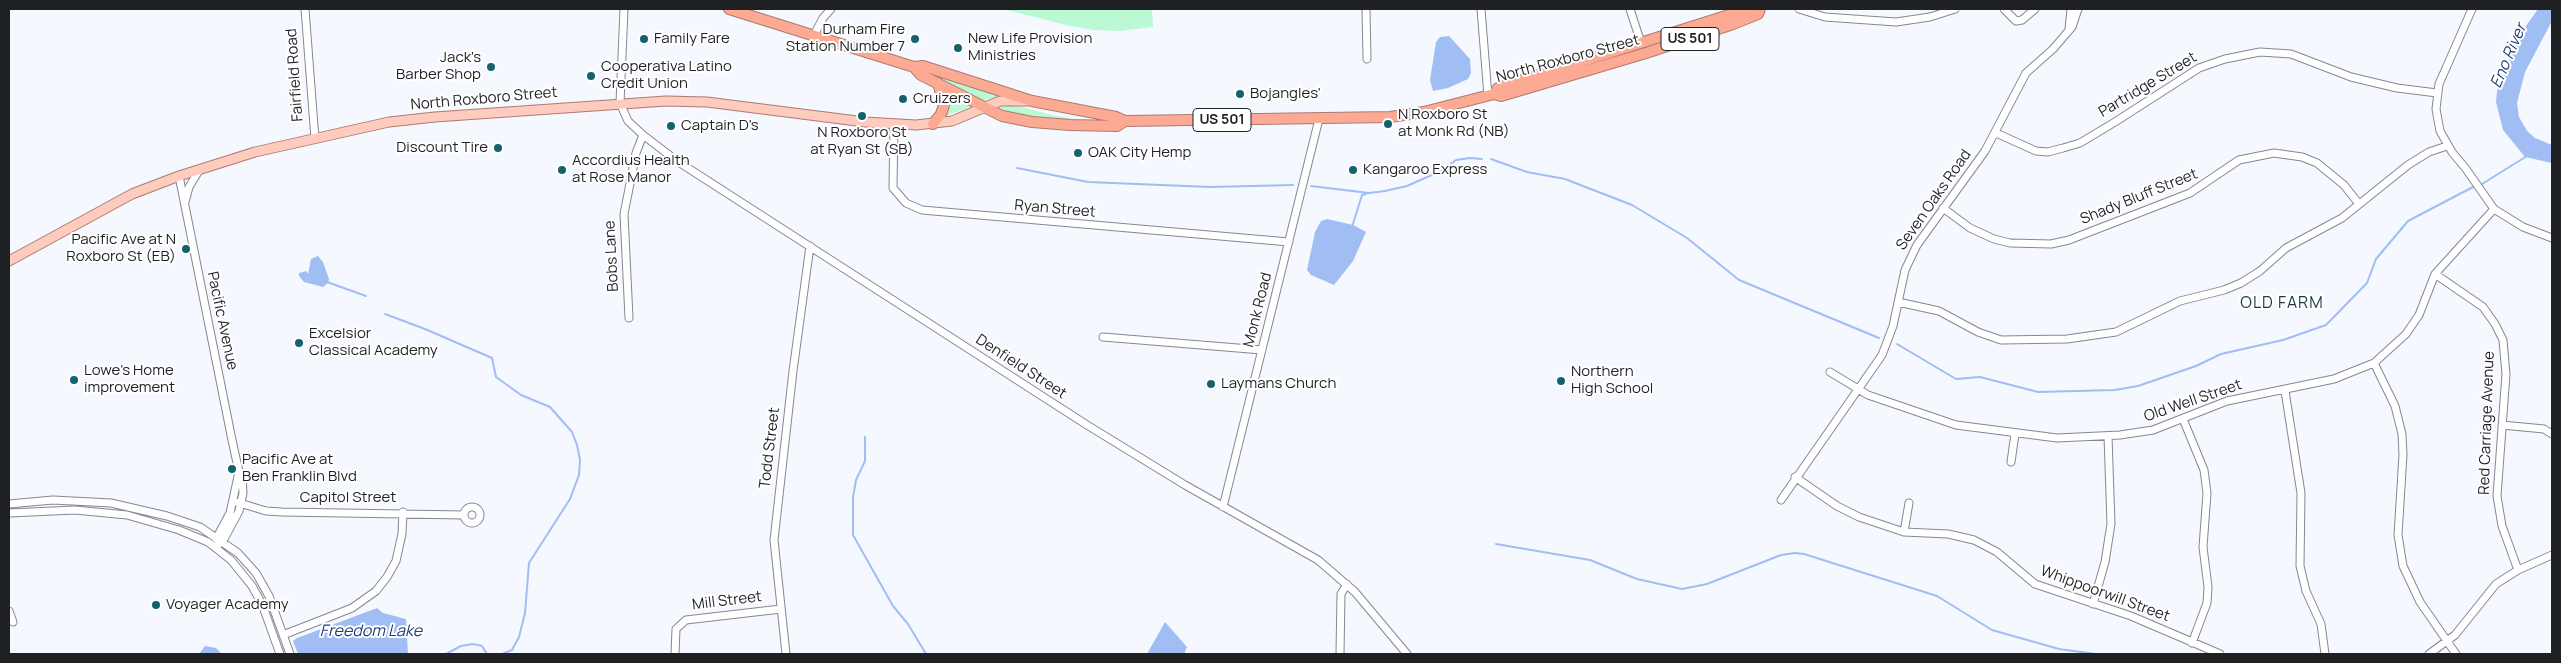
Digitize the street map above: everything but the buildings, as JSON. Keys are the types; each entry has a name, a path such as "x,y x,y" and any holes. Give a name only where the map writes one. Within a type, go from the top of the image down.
{"highway":[{"name":"US 501","path":"729,9 914,68 921,75 984,108"},
{"name":"North Roxboro Street","path":"1491,95 1498,88 1748,9"},
{"name":"North Roxboro Street","path":"984,108 1002,116 1044,124 1111,126 1125,121 1319,119 1402,116 1491,95 1501,96 1646,53 1733,24 1758,14 1760,9"},
{"path":"1646,53 1651,46 1681,36 1689,29"},
{"path":"1597,67 1600,62 1639,49 1641,43"},
{"name":"US 501","path":"914,68 923,66 1032,101"},
{"path":"933,124 941,114 944,105 938,83"},
{"name":"North Roxboro Street","path":"1032,101 1116,117 1125,121"}],"main road":[{"name":"North Roxboro Street","path":"9,261 132,194 179,176 255,152 389,122 666,101 707,102 894,124 933,124 960,118 1004,101 1032,101"}],"street":[{"name":"Fairfield Road","path":"305,9 315,139"},
{"path":"620,103 624,9"},
{"path":"814,35 823,18 831,9"},
{"path":"1366,9 1367,59"},
{"path":"1481,9 1491,95"},
{"path":"1630,9 1641,43"},
{"path":"1799,9 1825,17 1896,22 1923,18 1955,9"},
{"path":"2004,9 2016,21 2022,20 2035,9"},
{"path":"2069,30 2071,9"},
{"name":"Seven Oaks Road","path":"1781,500 1885,347 1905,270 1913,251 1976,165 1996,133 2014,91 2026,72 2053,49 2074,24 2078,9"},
{"path":"2472,9 2437,93 2438,124 2447,146 2494,209 2517,224 2552,238"},
{"name":"Partridge Street","path":"1996,133 2036,151 2048,152 2063,148 2080,142 2108,126 2198,68 2219,61 2260,52 2291,54 2351,77 2397,88 2437,93"},
{"name":"Denfield Street","path":"620,103 628,121 677,161 1087,426 1306,553 1347,584 1407,654"},
{"name":"Monk Road","path":"1223,506 1319,119"},
{"name":"Ryan Street","path":"894,124 893,188 906,204 922,210 1289,242"},
{"name":"Bobs Lane","path":"629,318 624,214 636,152 643,135"},
{"path":"1898,302 1939,311 1978,332 2001,340 2066,339 2108,334 2180,301 2233,287 2260,271 2286,248 2337,222 2408,165 2429,152 2447,146"},
{"name":"Shady Bluff Street","path":"1943,208 1970,228 1994,240 2010,243 2051,244 2078,236 2190,193 2239,160 2274,153 2302,156 2318,164 2344,186 2359,204"},
{"path":"184,207 189,187 201,168"},
{"name":"Pacific Avenue","path":"179,176 239,472 242,476 241,504 223,542"},
{"name":"Old Well Street","path":"1830,372 1857,390 1947,423 2015,434 2057,438 2108,436 2154,430 2236,399 2339,377 2374,362 2394,347 2410,329 2436,274 2494,209"},
{"name":"Todd Street","path":"786,654 774,540 779,485 810,246"},
{"name":"Red Carriage Avenue","path":"2436,274 2478,302 2490,316 2500,333 2506,361 2497,482 2499,513 2506,541 2518,570"},
{"path":"1103,337 1262,350"},
{"path":"2374,362 2393,400 2402,434 2403,455 2398,536 2403,566 2420,602 2456,654"},
{"path":"2285,390 2301,493 2300,566 2306,592 2321,624 2325,654"},
{"path":"2183,419 2204,470 2207,493 2204,547 2208,587 2207,603 2192,643"},
{"path":"2502,425 2544,429 2552,434"},
{"path":"2011,462 2015,434"},
{"path":"2093,604 2105,562 2111,524 2108,436"},
{"name":"Pacific Avenue","path":"214,547 217,536 230,513 239,472"},
{"name":"Whippoorwill Street","path":"1796,477 1847,512 1904,532 1948,534 1974,540 1997,552 2035,584 2152,624 2220,654"},
{"path":"9,504 53,500 111,503 188,522 217,536 238,553 256,573 269,596 290,654"},
{"name":"Capitol Street","path":"233,501 266,511 282,512 464,514"},
{"path":"1904,532 1909,503"},
{"path":"9,513 75,510 128,516 179,530 214,547 237,566 258,595 280,654"},
{"path":"283,635 352,608 368,598 381,586 394,565 398,553 403,512"},
{"path":"214,547 223,542"},
{"path":"2429,654 2448,642 2496,584 2518,570 2552,555"},
{"path":"1340,654 1341,594 1347,584"},
{"name":"Mill Street","path":"675,654 674,633 678,625 692,618 781,609"},
{"path":"9,611 13,622"}],"green space":[{"path":"1003,9 1152,9 1153,27 1120,31 1094,30"},
{"path":"931,72 1001,96 982,101 930,74"},
{"path":"946,93 971,106 971,107 945,116"},
{"path":"1004,105 1014,105 1052,115 1091,122 1031,119 995,108"}],"water":[{"path":"2538,9 2552,9 2552,21 2525,72 2517,103 2519,117 2527,131 2535,138 2552,145 2552,163 2525,157 2503,130 2496,102 2497,91 2511,55 2521,33"},
{"path":"1449,36 1470,59 1471,73 1468,79 1448,88 1433,91 1430,80 1436,42 1440,37"},
{"path":"1327,219 1353,225 1366,232 1353,261 1334,285 1311,275 1307,270 1315,232 1321,221"},
{"path":"318,256 323,262 329,279 328,283 323,287 304,282 299,276 299,273 306,271 308,274 311,259"},
{"name":"Freedom Lake","path":"377,608 383,613 406,619 408,654 298,654 293,641 297,638"},
{"path":"1165,622 1187,647 1184,654 1147,654"},
{"path":"205,646 216,648 222,654 199,654"}],"waterway":[{"path":"2482,184 2527,156"},
{"path":"1311,186 1369,193 1385,191 1407,186 1443,170 1456,160 1482,159"},
{"path":"1491,159 1527,172 1565,179 1632,205 1687,238 1739,280 1879,338"},
{"path":"1017,168 1088,182 1210,187 1293,185"},
{"path":"1897,344 1956,379 1980,377 2038,392 2115,390 2138,386 2196,366 2221,354 2283,340 2326,325 2367,283 2376,259 2408,221 2473,187"},
{"path":"1352,227 1362,195 1366,194"},
{"path":"327,282 366,296"},
{"path":"385,314 492,358 496,377 521,395 550,407 572,432 577,445 580,460 579,475 570,499 529,563 525,613 519,637 512,650 502,654"},
{"path":"865,437 865,461 856,480 853,497 853,535 893,606 908,624 926,654"},
{"path":"1496,544 1590,560 1637,579 1682,589 1707,584 1781,555 1804,554 1937,596 1992,630 2059,649 2096,654"},
{"path":"446,654 461,646 473,644 482,646 487,654"},
{"path":"1120,654 1134,654"}],"place":[{"name":"Family Fare","path":"644,39"},
{"name":"Durham Fire Station Number 7","path":"915,39"},
{"name":"New Life Provision Ministries","path":"958,48"},
{"name":"Jack's Barber Shop","path":"491,67"},
{"name":"Cooperativa Latino Credit Union","path":"591,76"},
{"name":"Bojangles'","path":"1240,94"},
{"name":"Cruizers","path":"903,99"},
{"name":"N Roxboro St at Ryan St (SB)","path":"862,116"},
{"name":"N Roxboro St at Monk Rd (NB)","path":"1388,124"},
{"name":"Captain D's","path":"671,126"},
{"name":"Discount Tire","path":"498,148"},
{"name":"OAK City Hemp","path":"1078,153"},
{"name":"Accordius Health at Rose Manor","path":"562,170"},
{"name":"Kangaroo Express","path":"1353,170"},
{"name":"Pacific Ave at N Roxboro St (EB)","path":"186,249"},
{"name":"Excelsior Classical Academy","path":"299,343"},
{"name":"Lowe's Home improvement","path":"74,380"},
{"name":"Northern High School","path":"1561,381"},
{"name":"Laymans Church","path":"1211,384"},
{"name":"Pacific Ave at Ben Franklin Blvd","path":"232,469"},
{"name":"Voyager Academy","path":"156,605"}],"district":[{"name":"OLD FARM","path":"2282,304"}],"water label":[{"name":"Eno River","path":"2509,56"}]}
